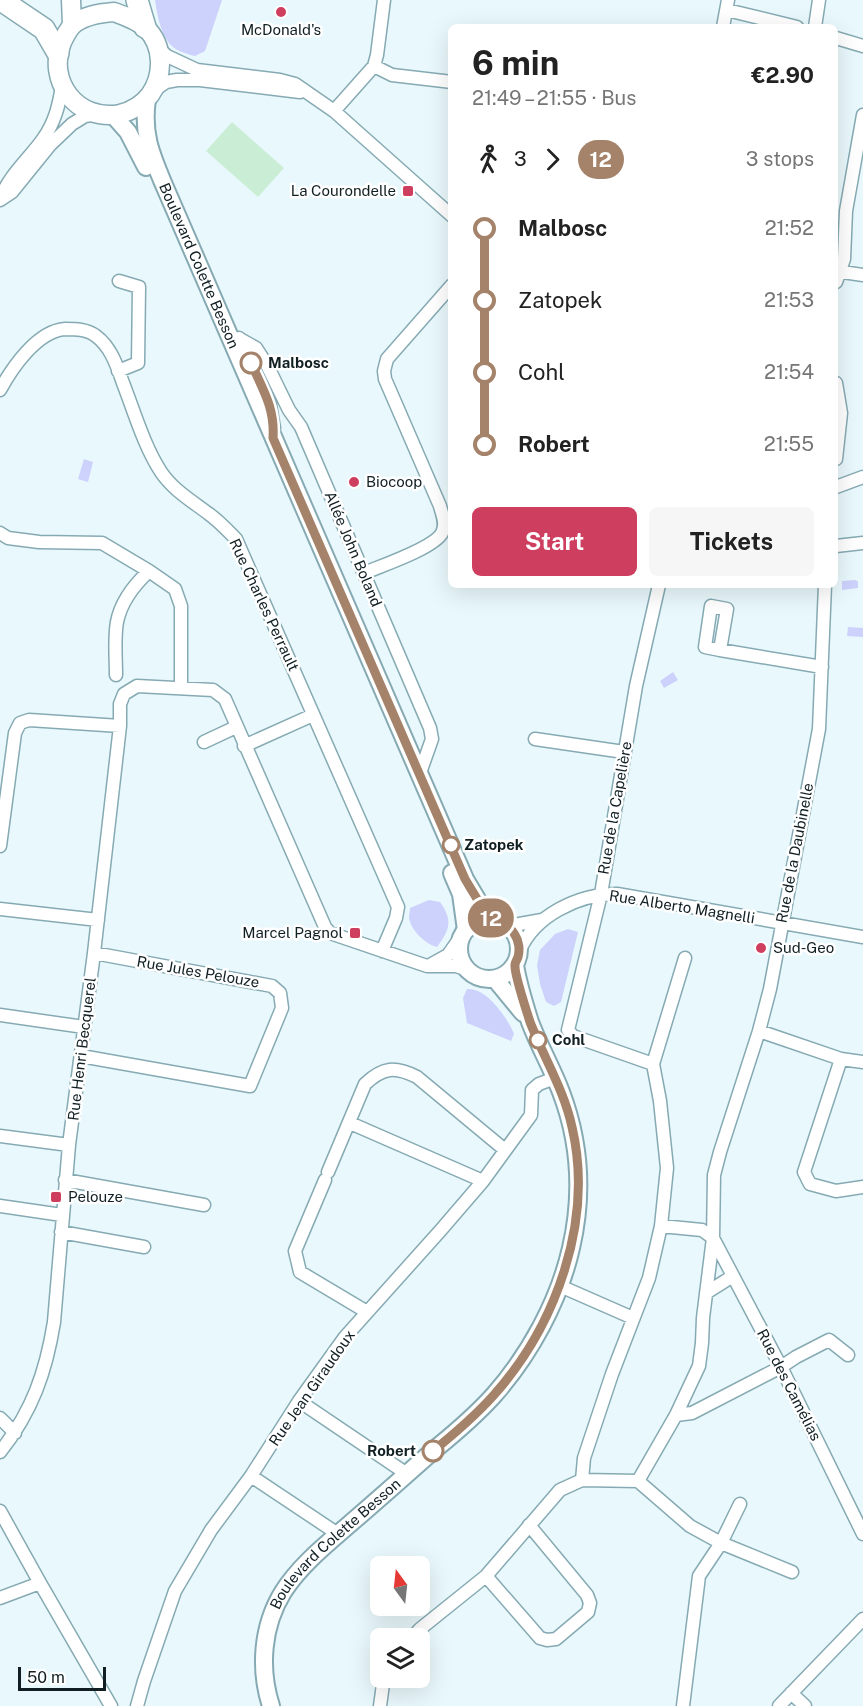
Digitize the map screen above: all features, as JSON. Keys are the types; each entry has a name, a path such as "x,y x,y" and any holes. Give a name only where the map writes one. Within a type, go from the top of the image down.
{"highway":[{"path":"1,0 44,29 58,53"},
{"path":"137,0 145,27"}],"main road":[{"path":"71,0 72,24 58,53 58,70 62,86 72,99 85,109 107,114 126,112 137,107 150,95 158,79 159,49 155,39 145,27 107,6 72,24"},
{"name":"Boulevard Colette Besson","path":"150,95 145,113 149,149 233,334 273,438 465,879 482,906 497,921"},
{"name":"Boulevard Colette Besson","path":"107,114 128,132 140,153 247,397 457,884 463,905 463,934"},
{"path":"483,920 497,921 510,927 515,934 518,943 517,958 509,972 495,979 478,978 465,969 459,954 463,934 473,923 483,920"},
{"name":"Boulevard Colette Besson","path":"271,1706 264,1674 264,1646 272,1616 294,1575 493,1396 534,1338 560,1286 571,1248 576,1217 577,1154 572,1127 520,989 517,958"},
{"name":"Boulevard Colette Besson","path":"495,979 531,1023"}],"street":[{"path":"334,111 374,66 384,0"},
{"path":"815,24 819,0"},
{"path":"724,24 727,5 787,24"},
{"path":"838,39 863,46"},
{"path":"159,49 167,56 197,70 280,80 295,84 334,111 448,212"},
{"path":"374,66 392,75 448,82"},
{"path":"150,95 166,82 177,80 200,80 307,93"},
{"path":"0,200 4,188 45,137 57,112 62,86"},
{"path":"0,200 12,192 50,145 72,124 85,116 107,114"},
{"path":"838,273 844,259 846,211 863,115"},
{"path":"838,275 863,275"},
{"path":"118,371 138,363 139,287 119,281"},
{"path":"364,573 435,542 443,531 445,521 440,506 385,379 384,371 387,359 448,290"},
{"name":"Rue Charles Perrault","path":"0,390 9,374 30,349 45,336 59,330 77,329 95,335 112,355 152,456 162,473 178,491 212,516 236,539 398,907 392,929 382,951"},
{"path":"233,334 270,405 274,423 273,438"},
{"name":"Allée John Boland","path":"233,334 256,348 271,372 289,410 301,426 364,573 430,728 432,739 420,773"},
{"path":"838,395 841,413 838,441"},
{"path":"270,405 289,410"},
{"path":"838,486 863,477"},
{"path":"0,532 8,538 39,542 102,543 175,589 181,606 181,688 213,690 225,699 325,927 330,933 427,966 456,966 465,969"},
{"path":"838,546 863,543"},
{"path":"116,675 117,622 126,599 149,571"},
{"name":"Rue de la Capelière","path":"653,1064 573,1036 568,1029 601,894 636,686 658,588"},
{"name":"Rue de la Daubinelle","path":"638,1481 676,1414 699,1366 713,1238 714,1175 770,989 819,729 825,588"},
{"path":"720,650 822,667"},
{"name":"Rue Henri Becquerel","path":"0,1452 15,1433 34,1397 47,1363 54,1322 65,1180 98,920 120,726 120,704 124,694 137,686 181,688"},
{"path":"244,746 313,715"},
{"path":"0,846 15,733 20,723 29,720 120,726"},
{"path":"204,742 237,727"},
{"path":"535,739 624,752"},
{"name":"Rue Alberto Magnelli","path":"542,920 570,905 601,894 617,894 863,937"},
{"path":"0,909 98,920"},
{"path":"497,921 514,925 542,920"},
{"path":"517,958 524,939 542,920"},
{"path":"427,966 448,955 463,934"},
{"name":"Rue Jules Pelouze","path":"81,1056 250,1086 282,1008 280,993 272,986 94,953"},
{"path":"582,1480 584,1458 612,1374 649,1278 662,1226 667,1168 660,1101 653,1064 685,958"},
{"path":"0,1015 84,1028"},
{"path":"759,1030 841,1059 863,1062"},
{"path":"841,1059 804,1172 810,1184 836,1191 863,1186"},
{"path":"368,1312 300,1272 295,1251 365,1084 375,1075 389,1070 404,1070 417,1077 505,1150"},
{"name":"Rue Jean Giraudoux","path":"137,1706 175,1592 212,1530 252,1476 299,1401 345,1337 483,1181 531,1115 532,1090 539,1084 555,1078"},
{"path":"350,1123 483,1181"},
{"path":"0,1136 69,1145"},
{"path":"65,1180 204,1205"},
{"path":"0,1206 62,1215"},
{"path":"662,1226 702,1230 713,1238"},
{"path":"61,1232 144,1247"},
{"name":"Rue des Camélias","path":"713,1238 781,1367 863,1534"},
{"path":"706,1293 733,1276"},
{"path":"560,1286 633,1318"},
{"path":"676,1414 692,1413 829,1340 848,1355"},
{"path":"299,1401 407,1474"},
{"path":"0,1418 15,1433"},
{"path":"252,1476 338,1534"},
{"path":"421,1628 486,1576 560,1490 582,1480 638,1481 690,1526 721,1543 792,1572"},
{"path":"683,1706 699,1576 721,1543 740,1504"},
{"path":"0,1511 111,1706"},
{"path":"486,1576 540,1638 556,1639 588,1612 590,1604 587,1595 529,1525"},
{"path":"1,1597 40,1583"},
{"path":"779,1706 863,1619"},
{"path":"380,1706 382,1688"},
{"path":"791,1693 805,1706"}],"green space":[{"path":"232,122 284,168 258,197 206,151"}],"water":[{"path":"155,0 222,0 205,51 195,56 177,50 169,43 161,28"},
{"path":"84,459 93,462 88,482 78,479"},
{"path":"856,580 858,588 842,590 842,581"},
{"path":"848,627 863,628 863,637 847,636"},
{"path":"673,672 678,680 664,688 660,681"},
{"path":"429,900 440,902 447,914 447,930 437,947 419,936 409,918 410,908"},
{"path":"568,929 578,932 561,1002 554,1006 546,1002 537,965 540,950 555,934"},
{"path":"467,989 482,993 496,1005 514,1034 511,1041 467,1023 463,998"}],"bus line":[{"name":"12","path":"251,363 270,405 274,423 273,438 465,879 493,919 510,927 515,934 519,952 515,965 520,989 531,1023 561,1092 572,1127 577,1154 578,1187 571,1248 560,1286 545,1318 513,1371 493,1396 433,1451"}],"place":[{"name":"McDonald's","path":"281,12"},
{"name":"La Courondelle","path":"408,191"},
{"name":"Malbosc","path":"251,363"},
{"name":"Biocoop","path":"354,482"},
{"name":"Zatopek","path":"451,845"},
{"name":"Marcel Pagnol","path":"355,933"},
{"name":"Sud-Geo","path":"761,948"},
{"name":"Cohl","path":"538,1040"},
{"name":"Pelouze","path":"56,1197"},
{"name":"Robert","path":"433,1451"}]}
